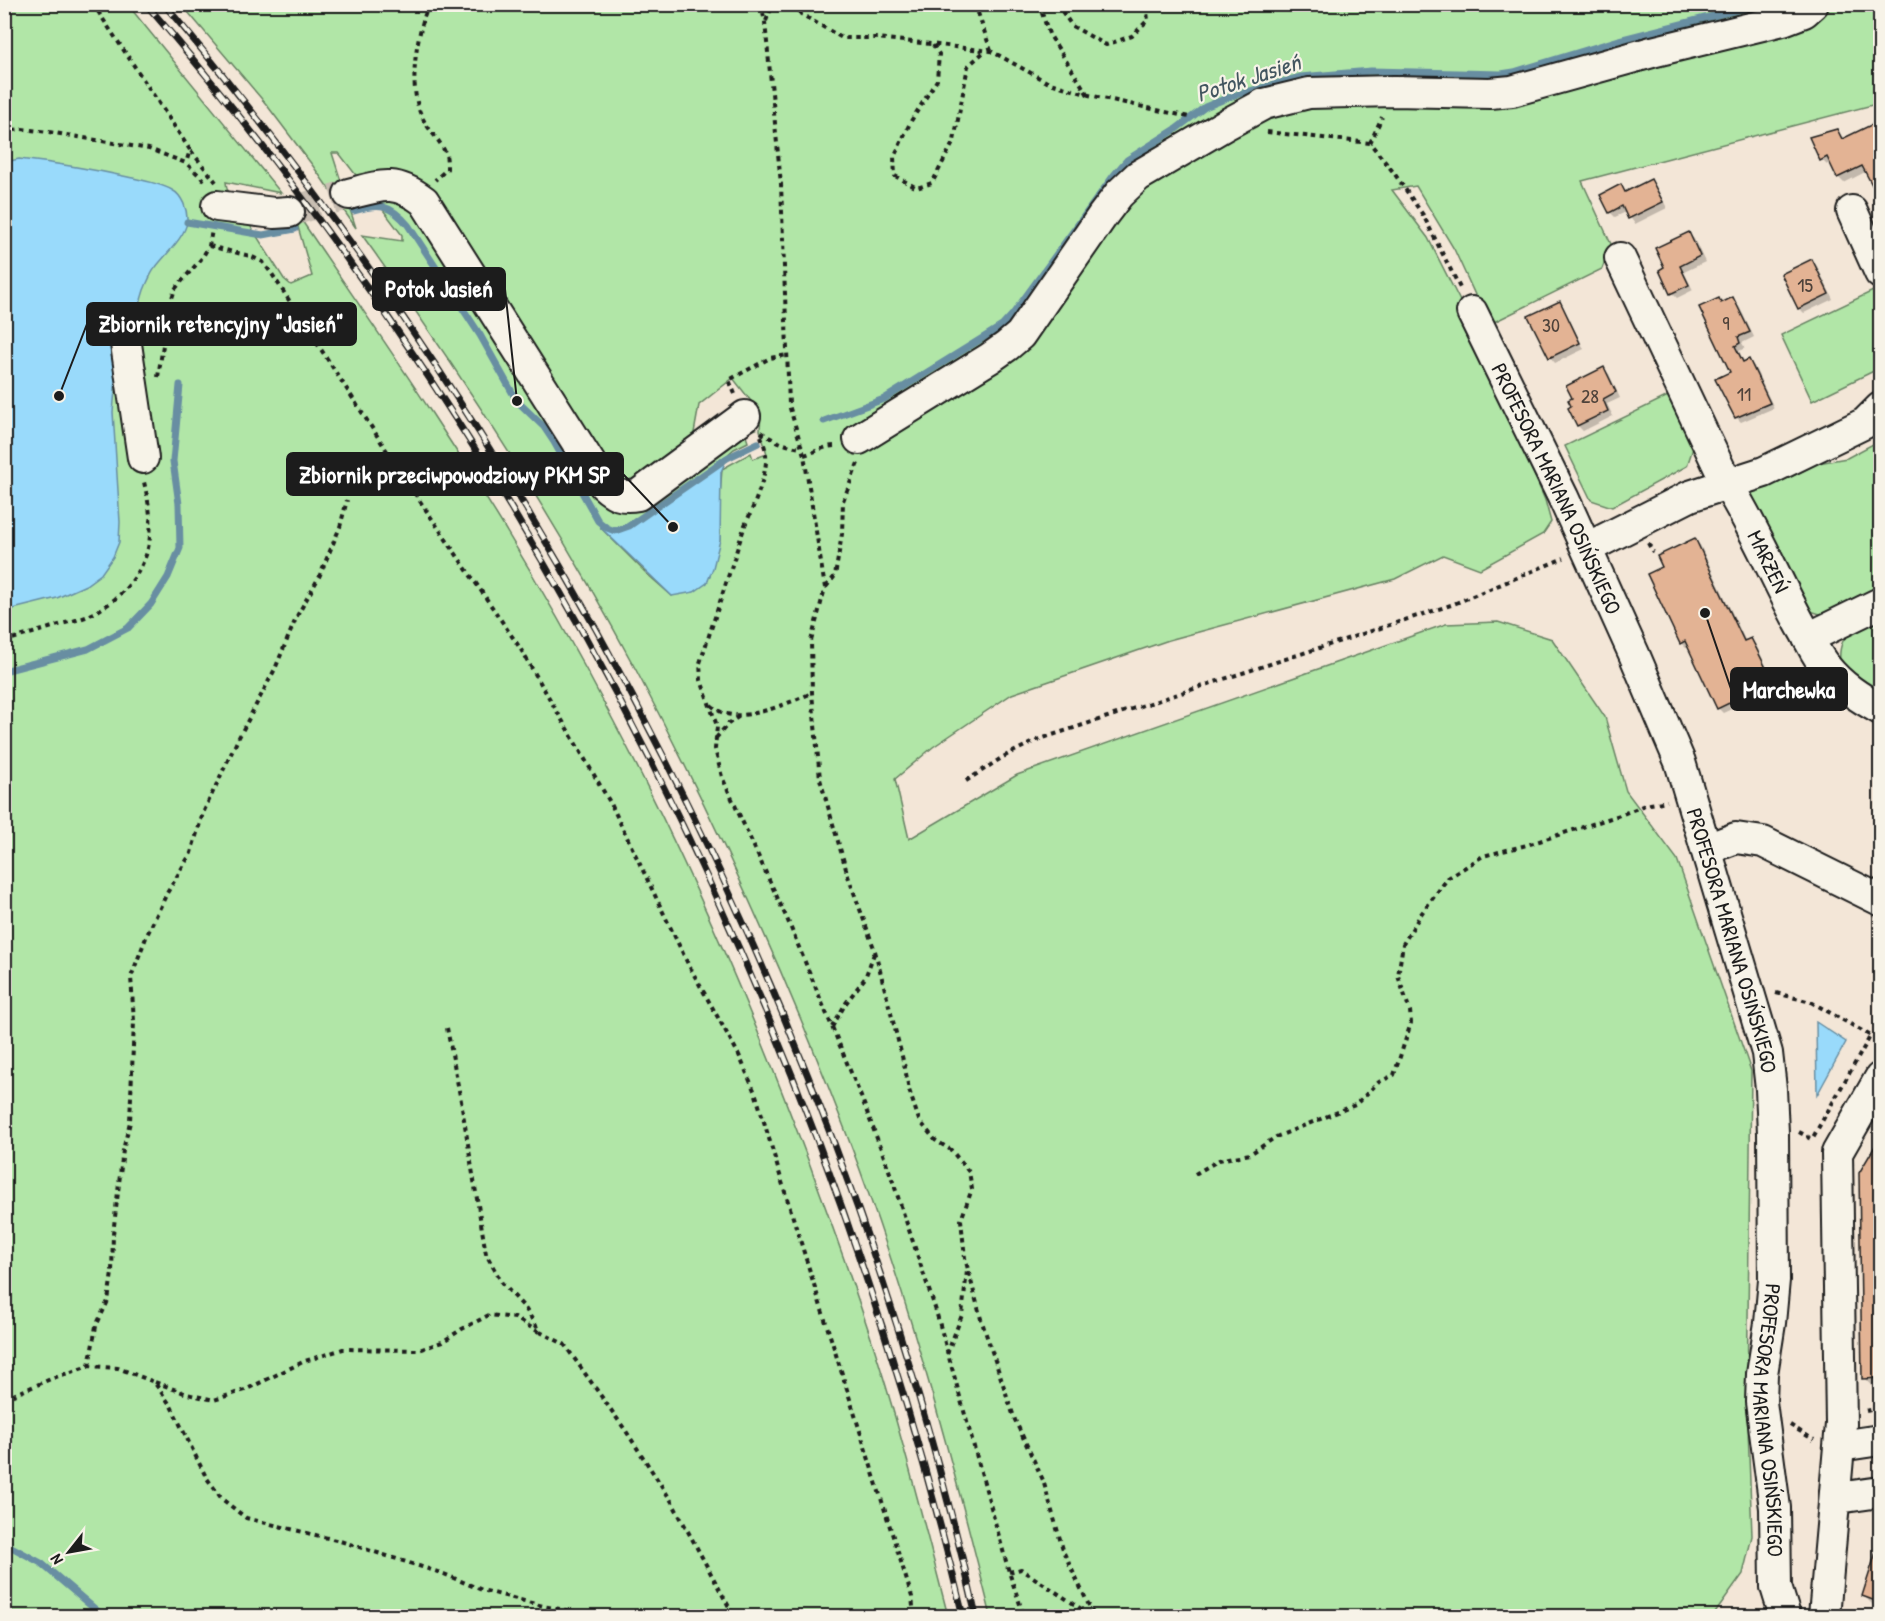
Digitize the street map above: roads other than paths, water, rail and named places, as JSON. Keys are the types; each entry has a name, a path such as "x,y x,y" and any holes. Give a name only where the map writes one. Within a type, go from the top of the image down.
{"street":[{"path":"860,439 990,358 1020,335 1103,215 1119,194 1138,176 1264,105 1309,93 1512,91 1652,52 1783,20 1804,12 1814,4"},
{"path":"349,194 377,186 394,185 415,194 424,201 604,485 613,494 624,497 638,495 745,416"},
{"path":"221,207 274,213 289,212"},
{"path":"1852,211 1881,273"},
{"name":"MARZEŃ","path":"1620,258 1727,484 1746,513 1787,600 1808,638 1825,667 1851,692 1881,710"},
{"name":"PROFESORA MARIANA OSIŃSKIEGO","path":"1472,312 1587,548 1680,762 1767,1053 1771,1089 1774,1280 1762,1374 1761,1402 1775,1508 1776,1587 1784,1616"},
{"path":"126,344 143,458"},
{"path":"1587,548 1690,496 1764,472 1865,423 1881,408"},
{"path":"1808,638 1881,603"},
{"path":"1707,849 1736,838 1763,842 1881,900"},
{"path":"1824,1613 1835,1496 1828,1444 1837,1153 1881,1078"},
{"path":"1828,1444 1881,1440"},
{"path":"1835,1496 1845,1497 1881,1492"}],"water":[{"path":"19,159 101,171 162,185 176,192 181,199 187,222 179,240 155,269 147,283 140,304 133,341 119,346 113,412 120,522 119,542 113,557 101,574 86,585 57,598 5,611 5,162"},
{"path":"727,458 721,472 720,540 713,568 707,583 694,592 672,596 601,528 598,521 615,531 629,526"},
{"path":"1816,1022 1846,1042 1817,1095"}],"waterway":[{"name":"Potok Jasień","path":"824,421 884,399 1002,326 1127,160 1176,129 1205,107 1232,96 1300,77 1371,71 1501,74 1514,72 1619,40 1760,4"},
{"name":"Potok Jasień","path":"354,211 377,206 384,207 390,209 408,225 480,335 517,401 544,427 598,521 607,528 615,531 629,526 727,458 758,443"},
{"name":"Potok Jasień","path":"187,222 263,235 295,229"},
{"path":"4,671 88,649 128,628 151,604 168,577 180,548 179,504 173,461 180,385"},
{"path":"4,1543 41,1563 103,1616"}],"tunnel":[{"path":"289,212 349,194"}],"railway":[{"path":"146,4 290,181 422,367 542,561 651,761 747,968 832,1180 904,1396 963,1616"},
{"path":"164,4 306,181 437,368 557,561 666,762 763,969 848,1180 919,1397 976,1616"}],"place":[{"name":"Zbiornik retencyjny \"Jasień\"","path":"59,396"},
{"name":"Potok Jasień","path":"517,401"},
{"name":"Zbiornik przeciwpowodziowy PKM SP","path":"673,527"},
{"name":"Marchewka","path":"1705,613"}]}
